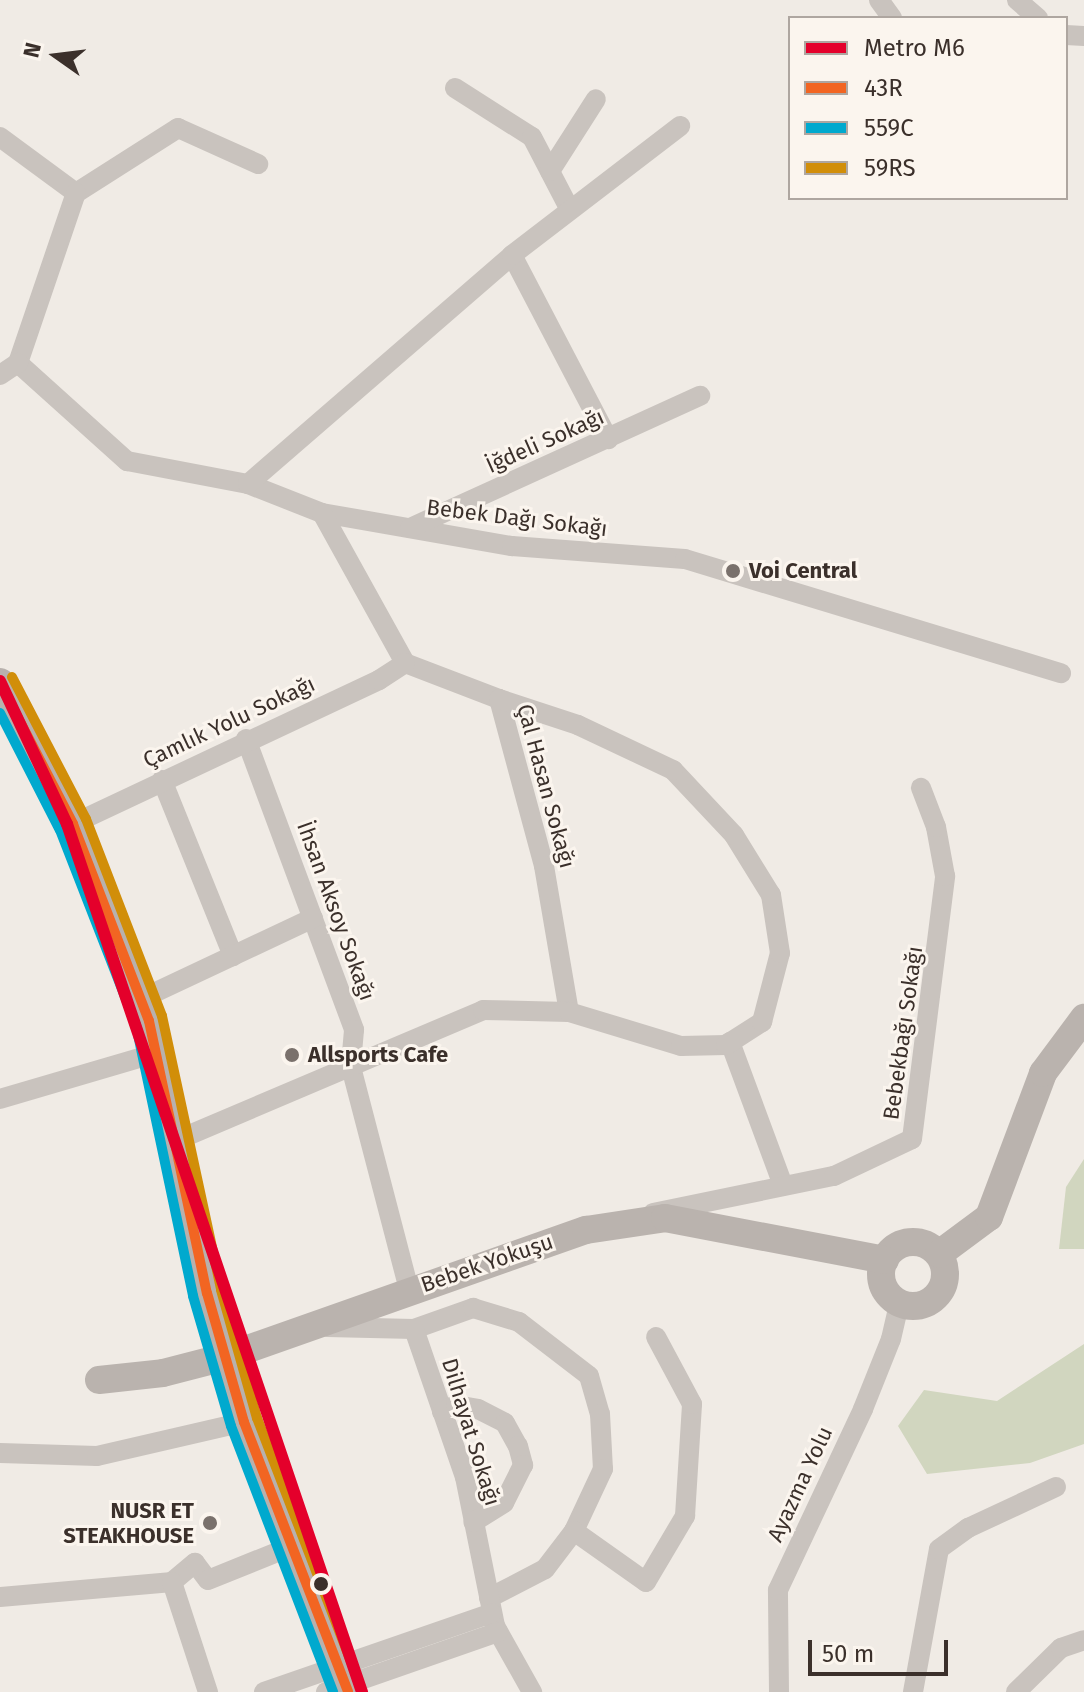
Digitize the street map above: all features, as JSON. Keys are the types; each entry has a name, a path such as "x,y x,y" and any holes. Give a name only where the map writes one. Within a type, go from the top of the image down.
{"main road":[{"path":"0,683 73,824 141,999 225,1357 244,1422 292,1546 340,1684"}],"street":[{"path":"1017,0 1036,16"},
{"path":"455,88 532,137 570,210"},
{"path":"550,171 596,99"},
{"path":"248,484 512,255 680,126"},
{"path":"0,375 18,363 76,193 178,128 258,164"},
{"path":"0,137 76,193"},
{"path":"512,255 608,439"},
{"name":"Bebek Dağı Sokağı","path":"18,363 127,461 248,484 322,513 512,546 685,559 1061,673"},
{"name":"İğdeli Sokağı","path":"410,528 700,396"},
{"path":"322,513 405,663"},
{"name":"Çal Hasan Sokağı","path":"405,663 499,699 544,866 569,1012"},
{"name":"Çamlık Yolu Sokağı","path":"73,824 246,739 379,680 405,663"},
{"path":"175,1141 483,1010 569,1012 681,1046 730,1042 762,1022 780,953 771,895 734,835 673,770 578,725 499,699"},
{"name":"İhsan Aksoy Sokağı","path":"246,739 354,1030 351,1067 409,1290"},
{"path":"162,780 233,956"},
{"name":"Bebekbağı Sokağı","path":"586,1230 834,1176 912,1139 945,876 936,827 921,788"},
{"path":"141,999 313,918"},
{"path":"939,1254 989,1217 1043,1073 1084,1018"},
{"path":"730,1042 783,1185"},
{"path":"0,1099 156,1053"},
{"name":"Bebek Yokuşu","path":"99,1380 163,1373 225,1357 586,1230 665,1218 885,1260"},
{"path":"907,1242 920,1242 939,1254 946,1273 935,1297 916,1306 899,1303 884,1286 885,1260 907,1242"},
{"name":"Ayazma Yolu","path":"779,1692 778,1590 863,1409 891,1339 899,1303"},
{"path":"264,1692 340,1684 494,1617 545,1569 574,1531 603,1469 600,1414 589,1376 519,1322 473,1308 414,1329 308,1326"},
{"name":"Dilhayat Sokağı","path":"414,1329 474,1522 494,1617 532,1692"},
{"path":"574,1531 646,1582 685,1516 692,1404 656,1337"},
{"path":"442,1412 456,1405 478,1409 505,1423 518,1446 523,1465 504,1503 474,1522"},
{"path":"0,1453 97,1456 244,1422"},
{"path":"913,1692 939,1549 968,1528 1056,1487"},
{"path":"0,1597 172,1582 195,1563 208,1580 292,1546"},
{"path":"172,1582 208,1692"},
{"path":"1016,1692 1061,1648 1084,1640"}],"green space":[{"path":"1084,1159 1084,1249 1059,1249 1066,1187"},
{"path":"1084,1344 1084,1444 1030,1463 927,1474 898,1426 924,1390 997,1401"}],"metro line":[{"name":"M6","path":"0,681 67,824 362,1692"}],"transit line":[{"name":"59RS","path":"12,677 86,819 162,1016 221,1290 257,1418 361,1687"},
{"name":"43R","path":"0,683 73,824 149,1021 207,1293 244,1422 348,1692"},
{"name":"559C","path":"0,713 60,830 136,1025 193,1296 231,1426 333,1692"}],"place":[{"name":"Voi Central","path":"733,571"},
{"name":"Allsports Cafe","path":"292,1055"},
{"name":"NUSR ET STEAKHOUSE","path":"210,1523"}]}
